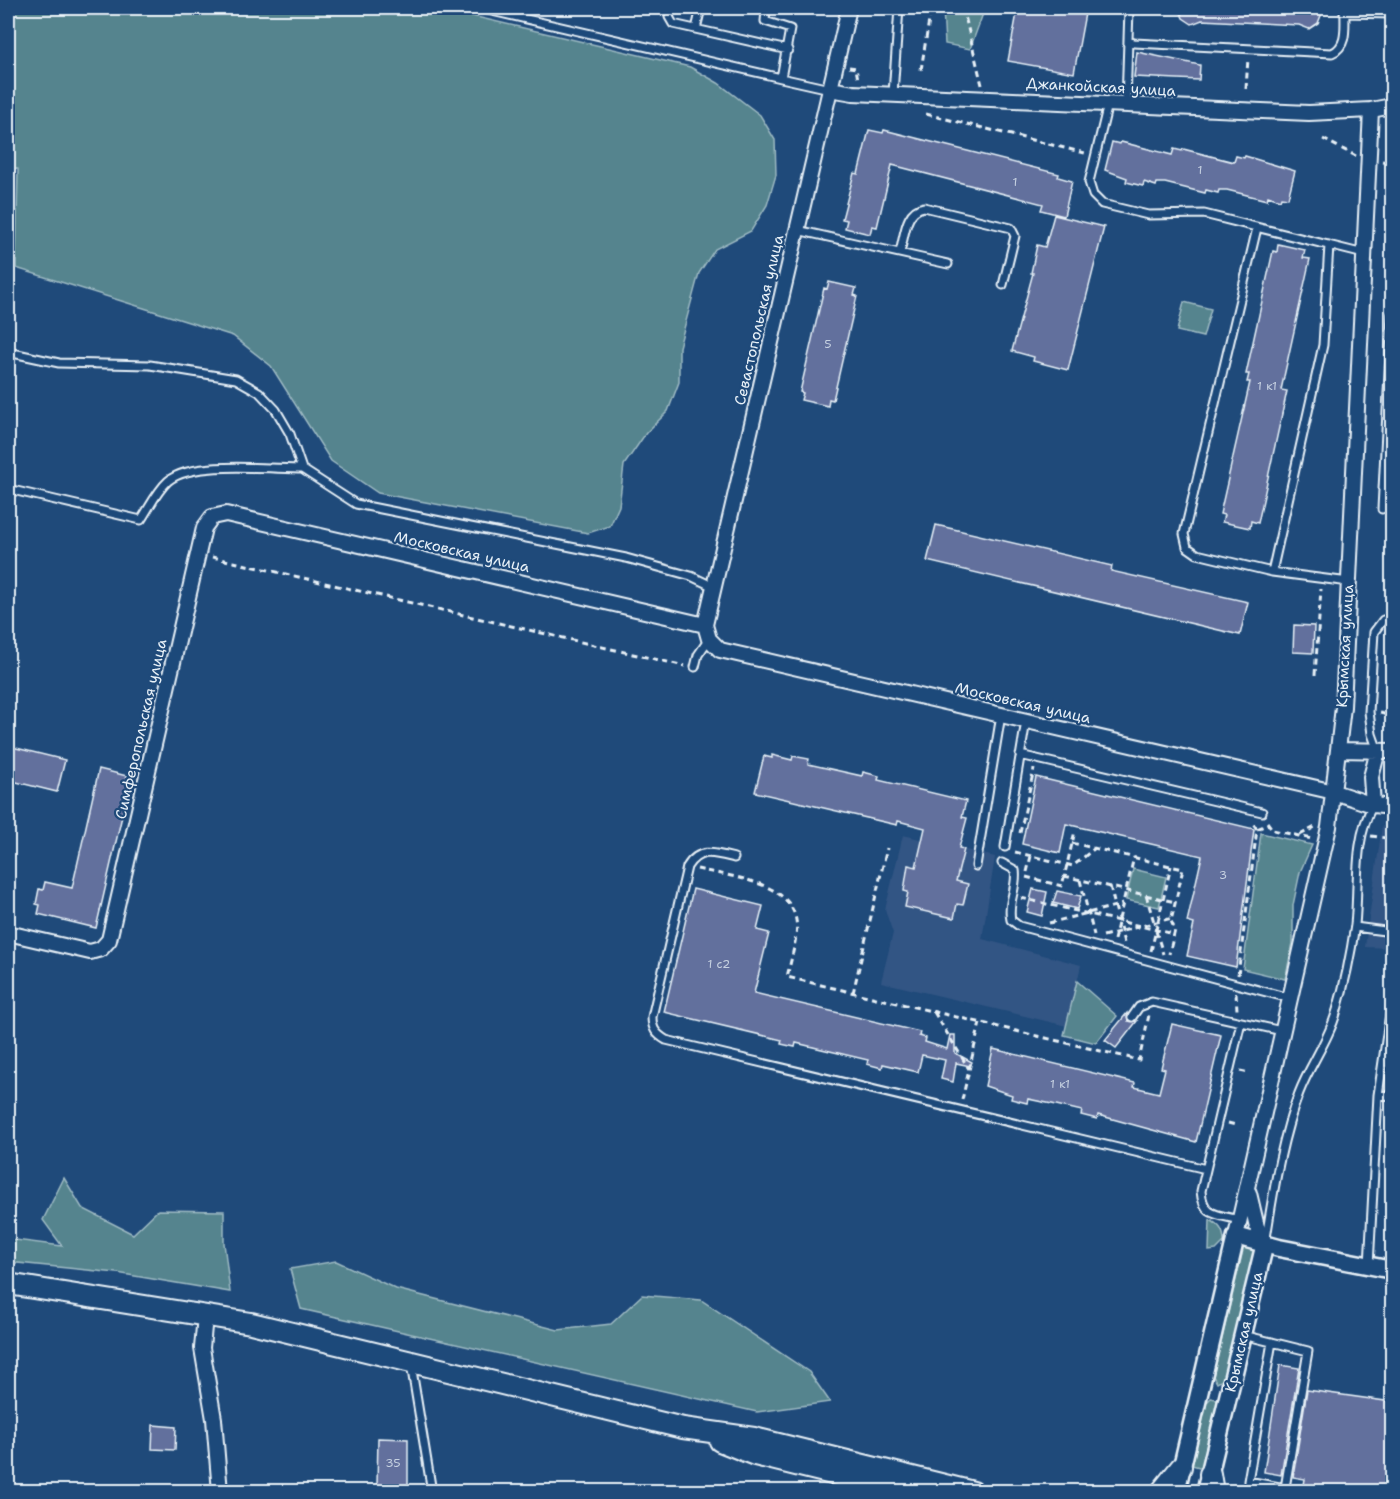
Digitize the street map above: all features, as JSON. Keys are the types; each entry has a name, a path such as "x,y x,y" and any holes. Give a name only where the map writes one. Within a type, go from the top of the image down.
{"main road":[{"path":"8,1284 251,1323 683,1428 754,1438 973,1491"},
{"path":"683,1428 755,1455 904,1491"},
{"path":"1161,1491 1182,1467"}],"street":[{"name":"Севастопольская улица","path":"709,639 705,625 849,8"},
{"name":"Джанкойская улица","path":"830,89 893,94 1309,113 1371,110 1392,106"},
{"name":"Крымская улица","path":"1176,1491 1329,827 1334,792 1339,750 1349,582 1371,110"},
{"name":"Московская улица","path":"212,517 226,514 705,625"},
{"name":"Симферопольская улица","path":"8,933 90,952 101,949 108,940 204,528 212,517"},
{"name":"Московская улица","path":"709,639 720,650 1334,792 1373,805"},
{"path":"1339,750 1385,751 1371,777 1373,805 1392,807"},
{"name":"Крымская улица","path":"1209,1486 1265,1243 1251,1209 1249,1173"},
{"path":"1238,1228 1279,1248 1392,1270"},
{"path":"205,1316 202,1348 214,1419 219,1491"},
{"path":"1200,1387 1229,1394"}],"lane":[{"path":"479,8 830,89"},
{"path":"672,8 670,21 788,50"},
{"path":"696,29 701,8"},
{"path":"760,8 766,11 765,21 790,29 788,50 781,78"},
{"path":"893,94 898,8"},
{"path":"1126,105 1129,8"},
{"path":"1128,41 1332,53 1339,50 1343,43 1345,10 1392,15"},
{"path":"1108,104 1089,182 1093,195 1102,204 1148,215 1204,214 1364,254"},
{"path":"900,252 910,215 915,208 924,207 1011,228 1015,237 1003,285"},
{"path":"1257,228 1184,534 1187,547 1197,554 1272,572 1349,582"},
{"path":"797,230 948,264"},
{"path":"1272,572 1323,345 1329,245"},
{"path":"1383,509 1392,314"},
{"path":"8,352 59,363 150,365 236,379 259,392 276,410 290,434 302,469"},
{"path":"8,489 141,520 168,481 184,473 212,469 302,469 356,504 626,558 690,576 714,587"},
{"path":"1385,751 1372,734 1369,712 1374,632 1383,620 1392,618"},
{"path":"695,667 698,655 709,639"},
{"path":"976,866 1001,715"},
{"path":"1005,847 1026,720"},
{"path":"1020,755 1262,812"},
{"path":"1265,1243 1281,1147 1300,1091 1325,1044 1337,1011 1354,927 1361,834 1373,805"},
{"path":"734,858 701,853 692,858 687,867 652,1017 652,1027 657,1035 666,1040 1206,1169"},
{"path":"1002,863 1015,870 1017,879 1009,910 1011,920 1019,926 1289,998"},
{"path":"1354,927 1392,932"},
{"path":"1369,1266 1377,1095 1392,1000"},
{"path":"1132,1017 1139,1007 1152,1002 1282,1031"},
{"path":"1238,1228 1208,1212 1202,1204 1201,1191 1240,1022"},
{"path":"1377,1095 1392,1096"},
{"path":"1243,1335 1272,1342 1308,1351 1285,1488 1248,1481 1272,1342"},
{"path":"410,1361 432,1491"}],"path":[{"path":"921,70 932,8"},
{"path":"963,8 985,98"},
{"path":"1246,89 1248,49"},
{"path":"926,114 1096,156"},
{"path":"1323,139 1360,158"},
{"path":"1380,161 1389,162"},
{"path":"198,553 676,666"},
{"path":"1315,675 1321,578"},
{"path":"1044,772 1034,769 1015,854 1073,866 1095,848"},
{"path":"1262,812 1273,830 1315,840"},
{"path":"1240,1022 1235,1001 1257,829 1252,821 1242,819"},
{"path":"1257,829 1269,824"},
{"path":"1298,836 1319,825"},
{"path":"1026,877 1062,886 1075,831"},
{"path":"1361,834 1386,838 1392,835"},
{"path":"1072,843 1183,869 1172,918 1174,934 1169,956 1142,949"},
{"path":"853,993 887,848"},
{"path":"1024,884 1031,856"},
{"path":"1114,942 1134,857"},
{"path":"1151,951 1171,866"},
{"path":"687,867 765,885 784,896 795,914 796,934 787,977 1138,1060 1152,1002"},
{"path":"1064,876 1175,902"},
{"path":"1080,879 1088,913 1097,937"},
{"path":"1110,886 1125,944"},
{"path":"1018,909 1023,891"},
{"path":"1146,895 1156,922"},
{"path":"1021,898 1174,934"},
{"path":"1055,926 1046,923 1123,904"},
{"path":"1097,937 1172,918"},
{"path":"1156,930 1163,955"},
{"path":"1084,934 1133,947"},
{"path":"1227,970 1239,973"},
{"path":"934,1012 969,1069"},
{"path":"959,1110 980,1023"}],"shaded area":[{"path":"1382,826 1392,827 1392,948 1365,947"},
{"path":"903,835 995,857 982,939 1081,965 1067,1026 881,982 893,933 885,910"}],"green space":[{"path":"8,8 438,8 690,67 718,83 760,115 775,140 776,175 767,205 751,231 715,249 699,273 679,347 679,382 668,411 646,433 624,465 619,506 610,526 588,533 378,493 331,461 271,366 233,336 16,268 18,169 8,167"},
{"path":"943,8 985,8 970,49 945,44"},
{"path":"1184,302 1211,309 1203,337 1177,331"},
{"path":"1261,833 1312,845 1300,872 1293,905 1293,943 1285,979 1243,969"},
{"path":"1133,869 1166,877 1159,907 1126,900"},
{"path":"1077,981 1117,1016 1096,1043 1064,1035"},
{"path":"64,1178 82,1208 133,1234 158,1210 224,1211 224,1243 230,1292 117,1273 8,1262 8,1239 62,1246 43,1220"},
{"path":"1210,1220 1221,1229 1224,1242 1216,1250 1209,1251"},
{"path":"1244,1246 1254,1248 1254,1251 1224,1379 1217,1383 1213,1376"},
{"path":"336,1261 396,1289 558,1330 611,1324 642,1295 701,1300 809,1372 830,1402 757,1412 301,1309 290,1269"},
{"path":"1211,1398 1216,1399 1218,1405 1203,1468 1192,1465 1207,1402"}],"building":[{"path":"1018,8 1086,8 1074,73 1008,61"},
{"path":"1179,8 1324,8 1318,23 1309,29 1299,25 1202,20 1192,24 1183,18"},
{"path":"1137,52 1200,65 1199,80 1134,77"},
{"path":"869,130 883,133 884,130 1059,174 1058,177 1072,181 1064,216 1041,210 1043,204 892,165 877,227 872,226 870,234 845,228 847,220 842,219 854,173 858,174"},
{"path":"1112,142 1120,144 1121,142 1172,155 1174,149 1182,151 1183,149 1234,162 1236,156 1244,158 1245,156 1295,171 1288,198 1281,197 1280,200 1268,196 1267,200 1227,190 1219,190 1218,193 1206,190 1205,193 1165,183 1157,183 1156,186 1144,182 1143,186 1126,182 1127,178 1105,170"},
{"path":"1054,215 1104,227 1068,370 1033,361 1034,357 1012,351 1033,273 1031,273 1037,245 1045,247"},
{"path":"1278,244 1305,250 1303,258 1310,259 1281,390 1287,391 1258,523 1251,521 1250,528 1222,522 1224,515 1220,514 1250,382 1247,382 1249,374 1246,374 1273,251 1277,252"},
{"path":"829,282 856,288 854,295 857,296 833,400 829,399 828,406 801,400 803,393 800,392 824,288 827,289"},
{"path":"936,525 1112,566 1111,571 1248,602 1240,635 927,561"},
{"path":"1294,625 1314,626 1313,653 1293,652"},
{"path":"8,746 65,760 57,792 8,780"},
{"path":"772,755 792,760 793,756 809,759 808,764 862,776 863,772 879,776 878,780 966,801 962,817 967,818 959,848 964,849 956,881 968,884 963,905 957,904 954,918 905,907 908,892 904,891 908,865 916,867 925,828 898,821 897,825 755,792 764,756 772,758"},
{"path":"99,769 131,777 96,928 38,914 40,905 36,904 39,889 43,890 45,882 72,888"},
{"path":"1036,777 1254,829 1236,967 1187,956 1194,924 1187,922 1202,856 1066,824 1060,853 1022,844"},
{"path":"693,889 763,906 757,930 769,933 754,993 920,1032 919,1036 926,1038 925,1042 947,1049 950,1035 955,1035 955,1053 972,1062 970,1066 956,1063 953,1082 941,1079 945,1060 922,1055 918,1072 883,1064 882,1068 867,1064 868,1060 796,1043 795,1047 781,1044 782,1040 664,1012"},
{"path":"1033,889 1047,892 1042,916 1027,912"},
{"path":"1057,891 1081,896 1077,909 1053,903"},
{"path":"1127,1013 1128,1021 1137,1021 1116,1048 1105,1040"},
{"path":"1172,1024 1221,1035 1196,1142 1098,1115 1097,1119 1081,1115 1082,1111 1052,1104 1028,1099 1027,1103 1011,1099 1012,1095 985,1086 993,1049 1135,1083 1134,1087 1159,1093 1165,1069 1161,1068"},
{"path":"1280,1365 1299,1368 1281,1475 1264,1472"},
{"path":"1307,1390 1392,1402 1392,1491 1303,1491 1305,1479 1293,1477"},
{"path":"153,1425 176,1427 175,1450 152,1449"},
{"path":"378,1438 408,1439 408,1487 377,1486"}]}
